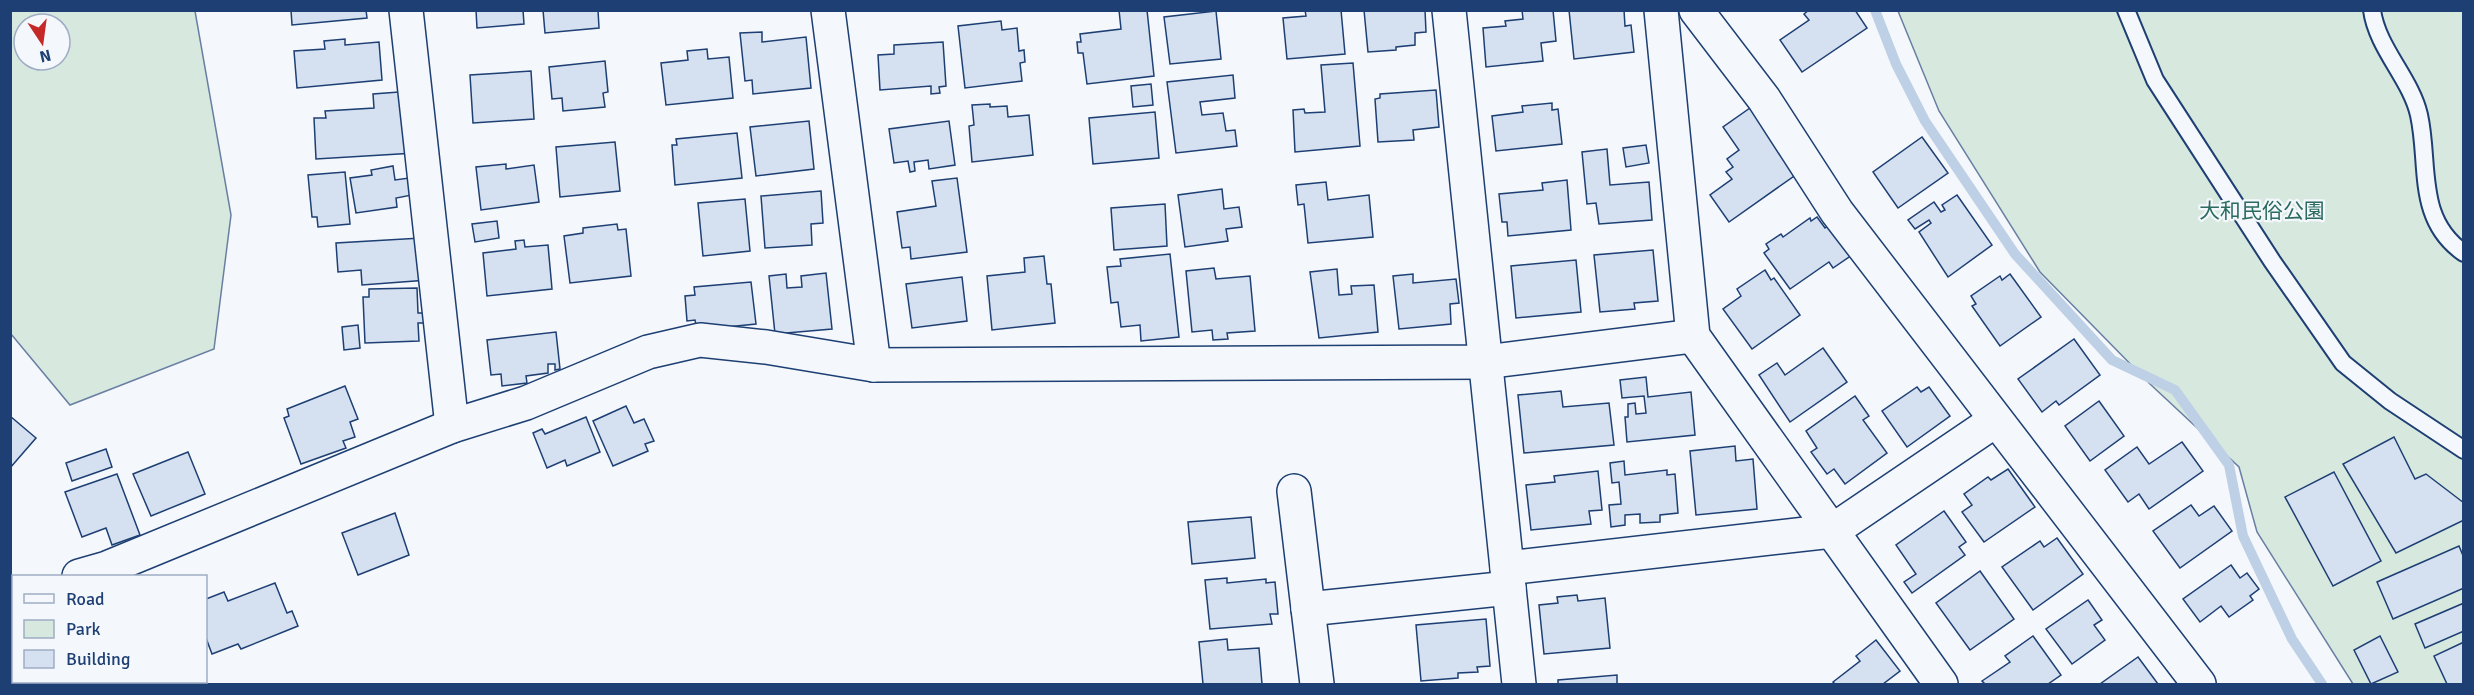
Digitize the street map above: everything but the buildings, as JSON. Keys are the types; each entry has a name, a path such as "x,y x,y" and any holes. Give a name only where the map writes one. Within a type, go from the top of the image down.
{"street":[{"path":"406,10 452,426"},
{"path":"828,10 874,365"},
{"path":"1449,10 1519,684"},
{"path":"1661,10 1693,336 1941,684"},
{"path":"1696,10 1764,99 1837,212 2199,684"},
{"path":"97,574 452,426 526,403 648,352 700,340 766,347 874,365 1485,362 1693,336"},
{"path":"1308,609 1832,531 1996,420"},
{"path":"1294,491 1317,684"}],"lane":[{"path":"2126,10 2155,80 2272,261 2343,363 2390,401 2463,450"},
{"path":"2372,10 2419,114 2426,198 2448,242 2463,253"}],"green space":[{"path":"10,11 195,11 231,215 214,349 70,405 11,334"},
{"name":"大和民俗公園","path":"1898,11 2463,11 2463,684 2353,684 2257,532 2239,467 2150,384 2040,272 1939,111"}],"waterway":[{"path":"1875,10 1896,64 1925,121 2015,254 2112,360 2175,390 2229,465 2243,536 2292,639 2322,684"}]}
